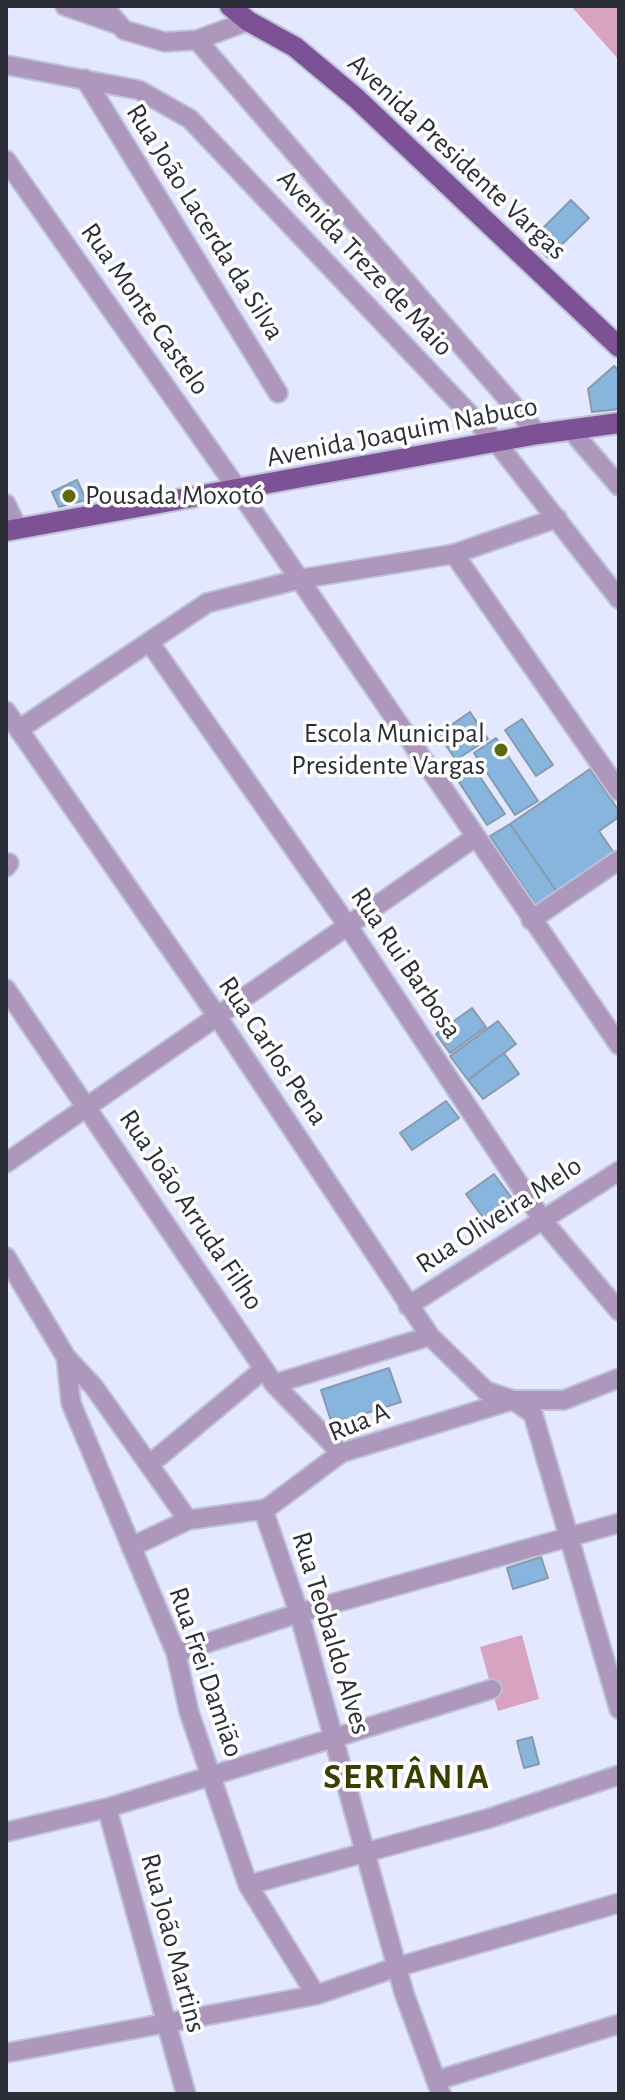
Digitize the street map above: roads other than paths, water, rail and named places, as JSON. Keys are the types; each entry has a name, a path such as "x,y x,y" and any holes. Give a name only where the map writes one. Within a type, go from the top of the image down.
{"main road":[{"name":"Avenida Presidente Vargas","path":"230,6 248,21 295,47 356,98 619,347"},
{"name":"Avenida Joaquim Nabuco","path":"12,530 538,434 619,423"}],"street":[{"path":"65,6 120,25"},
{"path":"103,6 124,30 157,41 197,40 248,21"},
{"name":"Avenida Treze de Maio","path":"197,40 538,434"},
{"name":"Avenida Treze de Maio","path":"6,65 139,90 190,119 497,443 619,599"},
{"name":"Rua João Lacerda da Silva","path":"85,79 278,393"},
{"name":"Rua Monte Castelo","path":"6,160 300,579 474,838 619,1045"},
{"path":"570,429 619,486"},
{"path":"6,504 12,530"},
{"path":"21,728 207,603 300,579 454,554 557,518"},
{"path":"454,554 619,791"},
{"name":"Rua Rui Barbosa","path":"150,643 348,926 544,1222 619,1311"},
{"name":"Rua Carlos Pena","path":"6,711 21,728 217,1016 430,1336 486,1391 513,1400"},
{"path":"6,1163 474,838"},
{"path":"531,920 619,860"},
{"name":"Rua João Arruda Filho","path":"6,989 269,1377 341,1453"},
{"name":"Rua Oliveira Melo","path":"408,1306 544,1222 619,1171"},
{"name":"Rua Frei Damião","path":"6,1257 66,1357 94,1387 188,1520"},
{"path":"150,1464 269,1377 430,1336"},
{"name":"Rua Frei Damião","path":"66,1357 71,1403 176,1653 189,1712 248,1885 316,1995"},
{"name":"Rua A","path":"131,1547 188,1520 263,1509 341,1453 513,1400 564,1400 619,1378"},
{"path":"513,1400 533,1414 569,1540 611,1653 619,1709"},
{"name":"Rua Teobaldo Alves","path":"263,1509 299,1613 404,1993 440,2087"},
{"path":"176,1653 299,1613 569,1540 619,1523"},
{"path":"6,1832 107,1808 210,1773 492,1689"},
{"path":"248,1885 490,1818 619,1775"},
{"name":"Rua João Martins","path":"107,1808 186,2094"},
{"path":"7,2051 316,1995 397,1967 619,1903"},
{"path":"440,2087 619,2024"}],"place":[{"name":"Pousada Moxotó","path":"69,496"},
{"name":"Escola Municipal Presidente Vargas","path":"501,750"}],"district":[{"name":"SERTÂNIA","path":"407,1777"}]}
